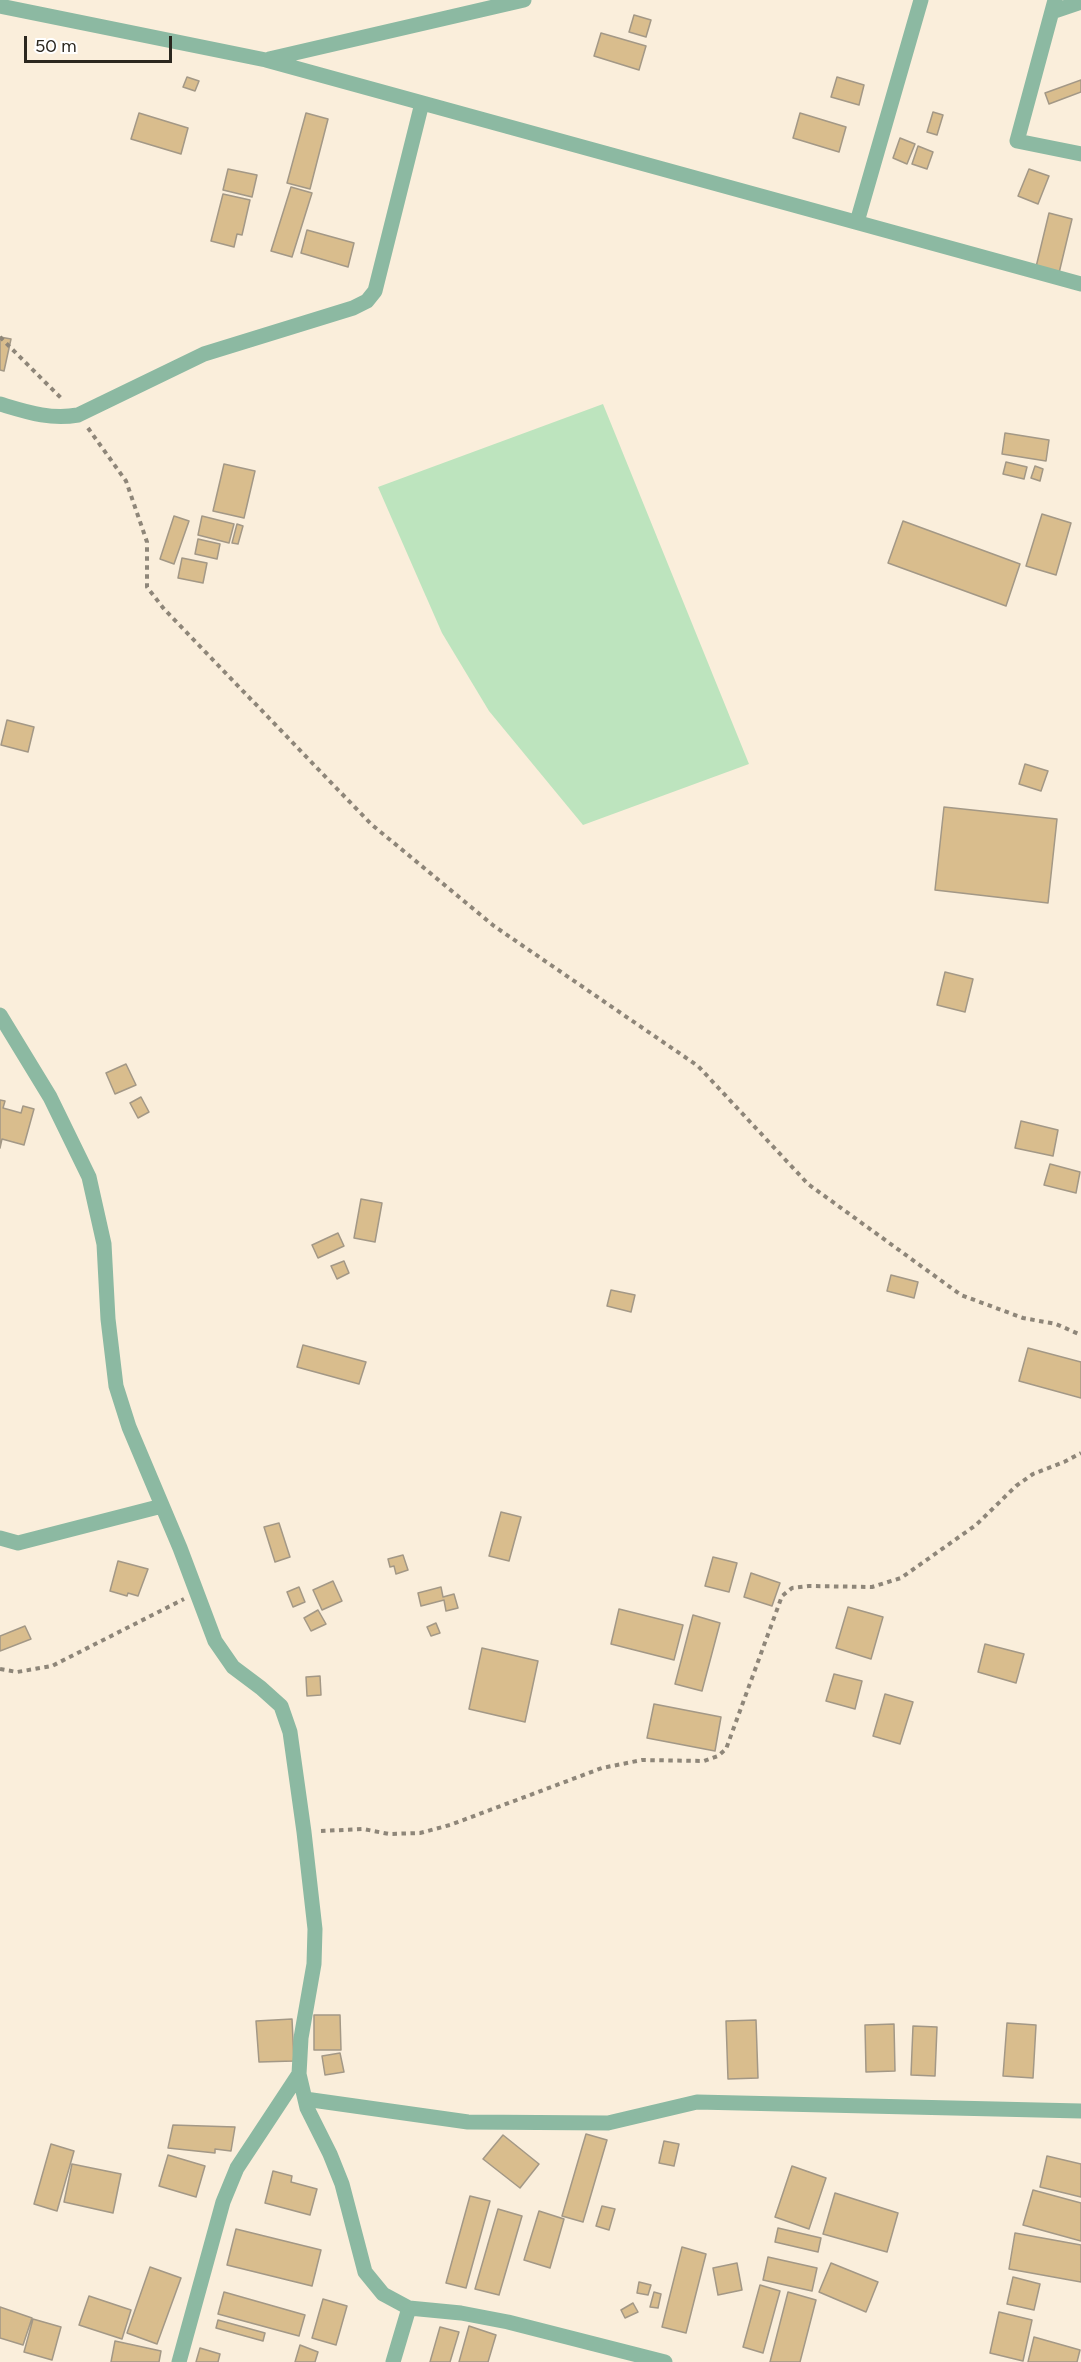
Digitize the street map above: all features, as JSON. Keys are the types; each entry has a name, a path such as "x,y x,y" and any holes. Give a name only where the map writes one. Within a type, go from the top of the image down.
{"street":[{"path":"266,60 524,0"},
{"path":"857,222 921,0"},
{"path":"1081,2 1053,6 1017,141 1081,154"},
{"path":"0,6 266,60 1081,284"},
{"path":"0,404 44,416 60,418 78,416 204,354 353,308 368,301 375,291 422,103"},
{"path":"0,1015 50,1097 89,1177 104,1244 108,1319 117,1386 129,1427 195,1593 215,1641 232,1667 281,1706 290,1732 315,1929 314,1964 301,2038 298,2074 307,2108 342,2184 365,2272 383,2294 409,2308 461,2313 508,2322 665,2362"},
{"path":"0,1538 18,1543 162,1506"},
{"path":"179,2362 223,2202 237,2168 298,2074"},
{"path":"305,2099 468,2122 608,2123 697,2102 1081,2111"},
{"path":"393,2362 409,2308"}],"path":[{"path":"0,337 78,416 126,480 147,542 147,587 164,609 371,824 494,926 698,1066 808,1184 961,1294 1023,1318 1056,1324 1081,1335"},
{"path":"304,1832 363,1829 389,1834 420,1833 450,1825 602,1768 642,1760 704,1761 718,1756 726,1749 782,1596 792,1588 872,1587 901,1578 976,1525 1016,1486 1033,1474 1081,1453"},
{"path":"0,1669 17,1672 52,1666 195,1593"}],"green space":[{"path":"603,404 749,764 583,825 489,711 442,633 378,487"}],"building":[{"path":"634,15 651,20 646,37 629,32"},
{"path":"601,33 646,46 639,70 594,56"},
{"path":"187,77 199,81 195,91 183,87"},
{"path":"837,77 864,85 859,105 831,97"},
{"path":"1081,80 1081,92 1049,104 1045,93"},
{"path":"933,112 943,115 937,135 927,132"},
{"path":"139,113 188,128 181,154 131,139"},
{"path":"306,113 328,119 310,189 287,183"},
{"path":"800,113 846,127 839,152 793,138"},
{"path":"900,138 915,144 907,164 893,158"},
{"path":"918,146 933,152 927,169 912,164"},
{"path":"228,169 257,175 252,197 223,190"},
{"path":"1029,169 1049,176 1038,204 1018,196"},
{"path":"291,187 312,193 292,257 271,251"},
{"path":"223,194 250,200 242,235 237,234 234,247 211,241"},
{"path":"1049,213 1072,219 1059,273 1036,267"},
{"path":"307,230 354,243 348,267 301,253"},
{"path":"0,337 11,339 4,371 0,370"},
{"path":"1005,433 1049,440 1046,461 1002,454"},
{"path":"1006,462 1027,467 1024,479 1003,474"},
{"path":"224,464 255,471 244,518 213,511"},
{"path":"1035,466 1043,469 1040,481 1031,478"},
{"path":"1042,514 1071,523 1056,575 1026,566"},
{"path":"174,516 189,521 174,564 160,559"},
{"path":"202,516 234,524 229,543 198,535"},
{"path":"903,521 1020,564 1006,606 888,563"},
{"path":"237,524 243,526 238,544 232,543"},
{"path":"198,539 220,544 217,559 195,554"},
{"path":"182,558 207,563 203,583 178,578"},
{"path":"7,720 34,727 28,752 1,745"},
{"path":"1025,764 1048,771 1041,791 1019,784"},
{"path":"944,807 1057,819 1048,903 935,890"},
{"path":"945,972 973,979 965,1012 937,1005"},
{"path":"126,1064 136,1085 115,1094 106,1073"},
{"path":"141,1097 149,1112 138,1118 130,1103"},
{"path":"0,1100 5,1101 3,1108 21,1113 23,1106 34,1109 24,1145 2,1139 0,1148"},
{"path":"1021,1121 1058,1130 1053,1156 1015,1148"},
{"path":"1050,1164 1080,1172 1076,1193 1044,1185"},
{"path":"361,1199 382,1203 375,1242 354,1238"},
{"path":"338,1233 344,1246 318,1258 312,1245"},
{"path":"344,1261 349,1273 337,1279 331,1266"},
{"path":"891,1275 918,1282 914,1298 887,1291"},
{"path":"611,1290 635,1295 631,1312 607,1306"},
{"path":"303,1345 366,1362 359,1384 297,1367"},
{"path":"1028,1348 1081,1362 1081,1398 1019,1381"},
{"path":"501,1512 521,1517 509,1561 489,1556"},
{"path":"279,1523 290,1557 275,1562 264,1527"},
{"path":"403,1555 408,1570 396,1574 394,1566 390,1567 388,1559"},
{"path":"713,1557 737,1563 729,1592 705,1586"},
{"path":"118,1561 148,1569 138,1596 128,1593 127,1596 110,1591"},
{"path":"751,1573 780,1583 772,1606 744,1597"},
{"path":"333,1581 342,1601 322,1610 313,1590"},
{"path":"299,1587 305,1602 293,1607 287,1592"},
{"path":"441,1587 443,1597 454,1594 458,1608 446,1611 444,1600 421,1606 418,1593"},
{"path":"848,1607 883,1617 871,1659 836,1648"},
{"path":"619,1609 683,1625 674,1660 611,1644"},
{"path":"318,1610 326,1624 311,1631 304,1618"},
{"path":"693,1615 720,1623 702,1691 675,1684"},
{"path":"436,1623 440,1633 431,1636 427,1627"},
{"path":"25,1626 31,1639 0,1651 0,1636"},
{"path":"985,1644 1024,1654 1016,1683 978,1672"},
{"path":"482,1648 538,1661 525,1722 469,1709"},
{"path":"834,1674 862,1681 855,1709 826,1701"},
{"path":"320,1676 321,1695 307,1696 306,1677"},
{"path":"885,1694 913,1702 900,1744 873,1736"},
{"path":"654,1704 721,1717 715,1751 647,1738"},
{"path":"314,2015 340,2015 341,2050 314,2050"},
{"path":"292,2019 294,2061 259,2062 256,2021"},
{"path":"756,2020 758,2078 728,2079 726,2021"},
{"path":"1007,2023 1036,2025 1033,2078 1003,2076"},
{"path":"894,2024 895,2071 866,2072 865,2025"},
{"path":"913,2026 937,2027 935,2076 911,2075"},
{"path":"340,2053 344,2072 325,2075 322,2056"},
{"path":"173,2125 235,2127 231,2151 215,2149 215,2153 168,2148"},
{"path":"586,2134 607,2140 583,2222 562,2216"},
{"path":"503,2135 539,2164 520,2188 483,2159"},
{"path":"664,2141 679,2144 674,2166 659,2163"},
{"path":"51,2144 74,2151 57,2211 34,2204"},
{"path":"168,2155 205,2166 196,2197 159,2186"},
{"path":"1047,2156 1081,2164 1081,2197 1040,2187"},
{"path":"72,2164 121,2174 113,2213 64,2202"},
{"path":"792,2166 826,2178 809,2229 775,2217"},
{"path":"273,2171 292,2176 291,2182 317,2189 310,2215 265,2203"},
{"path":"1033,2190 1081,2203 1081,2241 1023,2225"},
{"path":"835,2193 898,2213 887,2252 823,2234"},
{"path":"470,2196 490,2201 466,2288 446,2283"},
{"path":"602,2206 615,2209 609,2230 596,2226"},
{"path":"498,2209 522,2216 499,2295 475,2289"},
{"path":"539,2211 564,2219 550,2268 524,2260"},
{"path":"778,2228 821,2238 818,2252 775,2242"},
{"path":"236,2229 321,2250 312,2286 227,2265"},
{"path":"1015,2233 1081,2245 1081,2282 1009,2269"},
{"path":"682,2247 706,2254 686,2333 662,2327"},
{"path":"768,2257 817,2268 812,2291 763,2280"},
{"path":"737,2263 742,2290 718,2295 713,2268"},
{"path":"831,2263 878,2282 866,2312 819,2292"},
{"path":"150,2267 181,2278 157,2344 127,2333"},
{"path":"1013,2277 1040,2284 1034,2310 1007,2304"},
{"path":"639,2282 651,2285 648,2295 637,2293"},
{"path":"760,2285 780,2291 763,2353 743,2347"},
{"path":"224,2292 305,2315 299,2336 218,2314"},
{"path":"654,2292 661,2294 658,2308 650,2307"},
{"path":"788,2292 816,2300 800,2362 770,2362"},
{"path":"89,2296 131,2310 122,2339 79,2325"},
{"path":"323,2299 347,2306 336,2345 312,2338"},
{"path":"633,2303 638,2312 625,2318 621,2310"},
{"path":"0,2307 32,2318 23,2345 0,2338"},
{"path":"999,2312 1032,2320 1023,2361 990,2353"},
{"path":"33,2319 61,2327 52,2360 24,2352"},
{"path":"218,2320 265,2333 263,2341 216,2328"},
{"path":"469,2326 496,2335 488,2362 459,2362"},
{"path":"440,2327 459,2332 450,2362 430,2362"},
{"path":"1034,2337 1080,2350 1077,2362 1028,2362"},
{"path":"115,2341 161,2351 159,2362 111,2362"},
{"path":"300,2345 318,2352 315,2362 295,2362"},
{"path":"200,2348 220,2354 218,2362 196,2362"}]}
